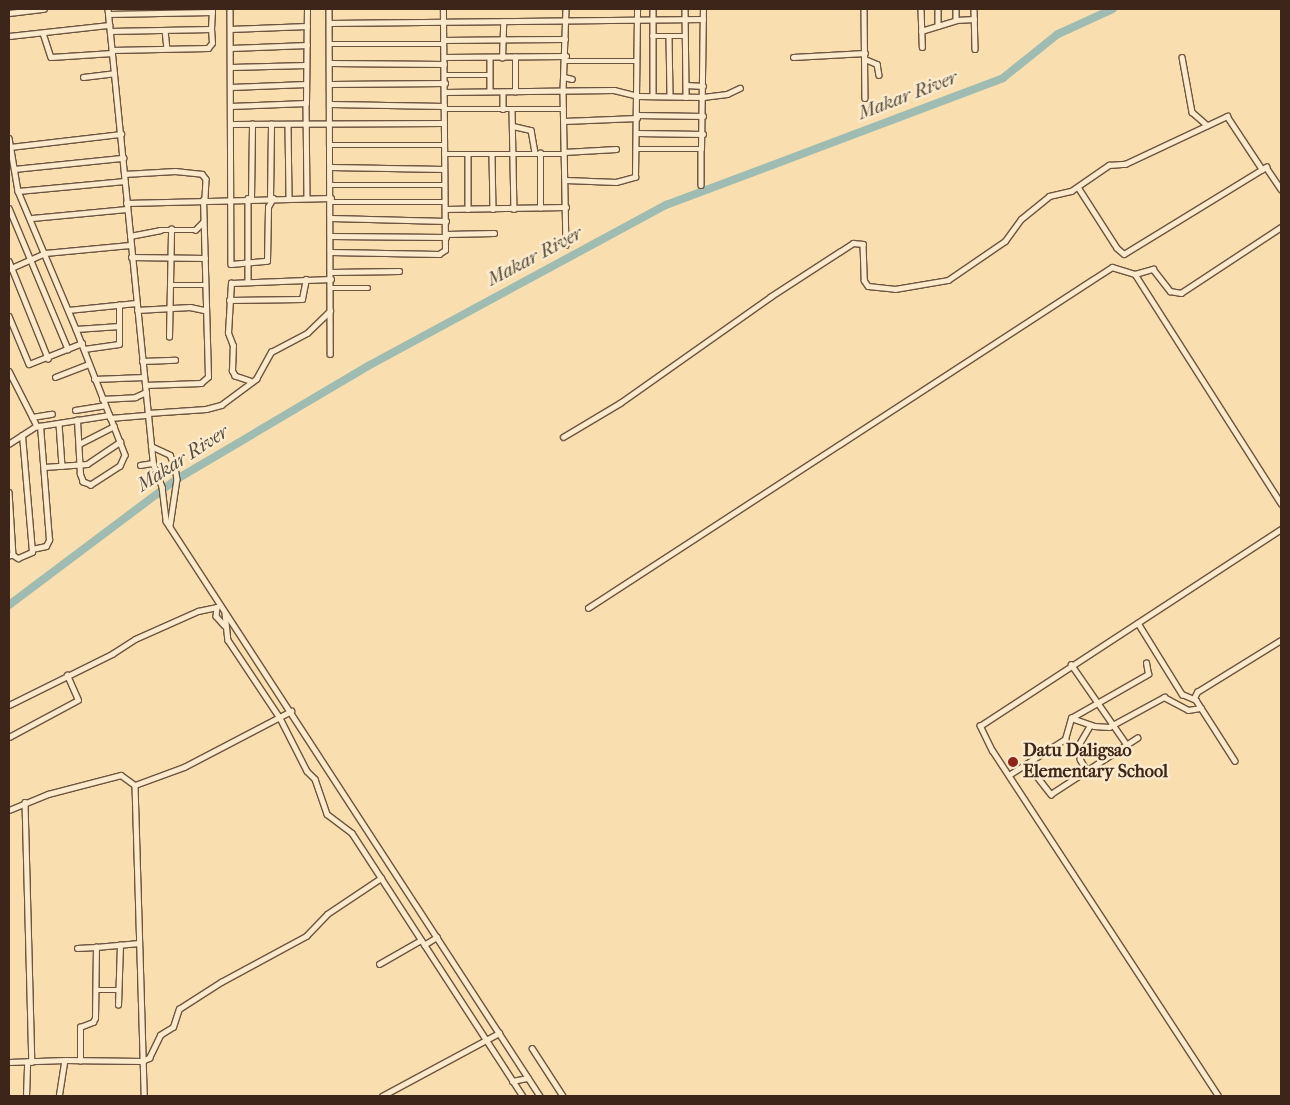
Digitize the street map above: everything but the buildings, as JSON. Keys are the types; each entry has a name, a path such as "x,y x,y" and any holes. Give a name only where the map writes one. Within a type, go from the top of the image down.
{"street":[{"path":"9,13 44,9"},
{"path":"230,9 230,263 248,264 268,259 268,207 272,198 270,124"},
{"path":"307,9 307,197"},
{"path":"329,9 331,63 330,354"},
{"path":"331,252 439,254 445,250 443,9"},
{"path":"566,9 563,92 566,245"},
{"path":"566,180 630,181 636,174 638,96 637,9"},
{"path":"653,9 654,96"},
{"path":"685,9 686,97"},
{"path":"701,185 703,9"},
{"path":"864,9 865,98"},
{"path":"921,9 922,47"},
{"path":"938,9 938,26"},
{"path":"956,9 956,20"},
{"path":"974,9 975,49"},
{"path":"43,33 51,58 112,51 210,47 212,10 108,11 110,28 112,51 114,73 121,134 131,257 153,463 162,487 170,527 219,606 291,711 540,1096"},
{"path":"329,23 703,19"},
{"path":"921,31 956,20 974,20"},
{"path":"502,22 502,58"},
{"path":"230,28 307,26"},
{"path":"9,36 110,28 211,29"},
{"path":"165,30 167,48"},
{"path":"652,36 685,36"},
{"path":"669,37 670,96"},
{"path":"330,44 566,39"},
{"path":"231,48 307,45"},
{"path":"793,57 865,56 877,64 879,75"},
{"path":"444,57 638,61"},
{"path":"490,57 490,91"},
{"path":"515,57 515,92"},
{"path":"1182,57 1192,112 1207,125"},
{"path":"331,63 444,64"},
{"path":"231,67 306,65"},
{"path":"83,77 114,73"},
{"path":"444,75 490,75"},
{"path":"564,77 572,79"},
{"path":"331,84 444,83"},
{"path":"231,87 306,84"},
{"path":"686,85 703,86"},
{"path":"444,92 614,90 638,96 703,97 727,94 740,88"},
{"path":"503,92 503,109"},
{"path":"231,106 306,103"},
{"path":"331,104 564,109"},
{"path":"512,109 514,209"},
{"path":"564,121 637,116 703,116"},
{"path":"563,437 620,403 712,340 770,297 853,243 863,244 864,280 868,286 898,289 948,280 1005,242 1021,219 1048,196 1078,187 1109,164 1125,164 1227,116 1262,169"},
{"path":"231,124 444,123"},
{"path":"248,280 252,124"},
{"path":"288,124 289,198"},
{"path":"513,126 531,130 538,153 540,208"},
{"path":"637,133 703,134"},
{"path":"10,147 121,134"},
{"path":"9,138 18,191 32,218 120,442 124,461 89,485 83,482 80,466 77,420"},
{"path":"331,145 444,145"},
{"path":"444,154 564,153 616,149"},
{"path":"637,150 701,150"},
{"path":"468,154 468,209"},
{"path":"492,154 492,209"},
{"path":"14,169 123,158"},
{"path":"331,167 444,168"},
{"path":"1078,187 1117,248 1126,254 1266,167 1281,189"},
{"path":"124,174 175,171 202,174 206,179 204,200 206,380 145,385"},
{"path":"18,191 125,181"},
{"path":"331,185 445,185"},
{"path":"32,218 127,206 249,198 307,197 331,200 445,202"},
{"path":"445,209 566,207"},
{"path":"9,208 68,349"},
{"path":"331,218 446,220"},
{"path":"130,236 171,229 195,230 204,222"},
{"path":"1134,274 1153,269 1170,291 1181,293 1281,227"},
{"path":"169,337 167,309 172,258 171,229"},
{"path":"331,236 446,235 494,232"},
{"path":"10,268 45,253 130,245"},
{"path":"131,257 205,258"},
{"path":"9,262 48,358"},
{"path":"588,608 804,465 1009,337 1105,270 1117,267 1134,274 1281,503"},
{"path":"331,272 399,272"},
{"path":"250,381 235,376 232,371 228,300 231,283 248,280 331,279"},
{"path":"228,300 302,299 306,280"},
{"path":"170,285 205,285"},
{"path":"331,288 368,288"},
{"path":"68,310 136,303"},
{"path":"9,316 29,364 68,349 83,346 116,346 120,340 119,305"},
{"path":"137,310 204,310"},
{"path":"9,444 38,426 110,416 214,407 232,398 250,381 258,377 271,352 307,333 331,310"},
{"path":"76,329 119,326"},
{"path":"142,361 175,360"},
{"path":"54,377 89,364"},
{"path":"9,371 10,379 38,426 44,467 49,540 46,546 32,549 26,556 18,558 11,555 9,492"},
{"path":"94,379 144,377"},
{"path":"102,399 135,397 146,392"},
{"path":"75,410 105,405"},
{"path":"32,417 52,414"},
{"path":"59,424 62,466"},
{"path":"79,444 114,426"},
{"path":"22,435 32,549"},
{"path":"44,467 80,466 120,442"},
{"path":"151,446 170,455 175,467 170,527"},
{"path":"140,465 153,463"},
{"path":"1218,1096 992,751 980,726 1071,664 1138,623 1281,529"},
{"path":"219,606 216,616 224,625 234,648 280,718 307,771 316,781 327,814 349,829 523,1096"},
{"path":"9,705 194,612 219,606"},
{"path":"224,625 225,613"},
{"path":"1138,623 1182,694 1187,699 1194,698"},
{"path":"1194,698 1197,692 1281,640"},
{"path":"1009,775 1068,735 1071,718 1148,674 1146,663"},
{"path":"1071,664 1111,726 1127,745"},
{"path":"9,737 78,700 67,675"},
{"path":"1071,718 1090,725 1111,726 1164,696 1188,710 1201,708"},
{"path":"1194,698 1235,760"},
{"path":"135,785 184,767 291,711"},
{"path":"1086,770 1078,755 1078,742 1090,725"},
{"path":"1068,735 1078,742"},
{"path":"1025,765 1032,770 1050,794 1137,738"},
{"path":"9,810 25,802 121,775 135,785"},
{"path":"135,785 144,1096"},
{"path":"25,802 30,1062 26,1096"},
{"path":"9,1062 65,1060 142,1061 152,1054 160,1034 174,1027 180,1009 222,982 306,936 327,914 381,878"},
{"path":"379,964 436,937"},
{"path":"77,948 139,943"},
{"path":"118,1004 120,945"},
{"path":"80,1061 80,1027 95,1021 96,947"},
{"path":"96,990 118,990"},
{"path":"382,1096 498,1033"},
{"path":"532,1048 563,1096"},
{"path":"59,1096 65,1060"},
{"path":"512,1081 528,1078"}],"waterway":[{"name":"Makar River","path":"9,605 177,479 368,366 666,205 1003,78 1058,34 1113,9"}],"place":[{"name":"Datu Daligsao Elementary School","path":"1013,762"}]}
